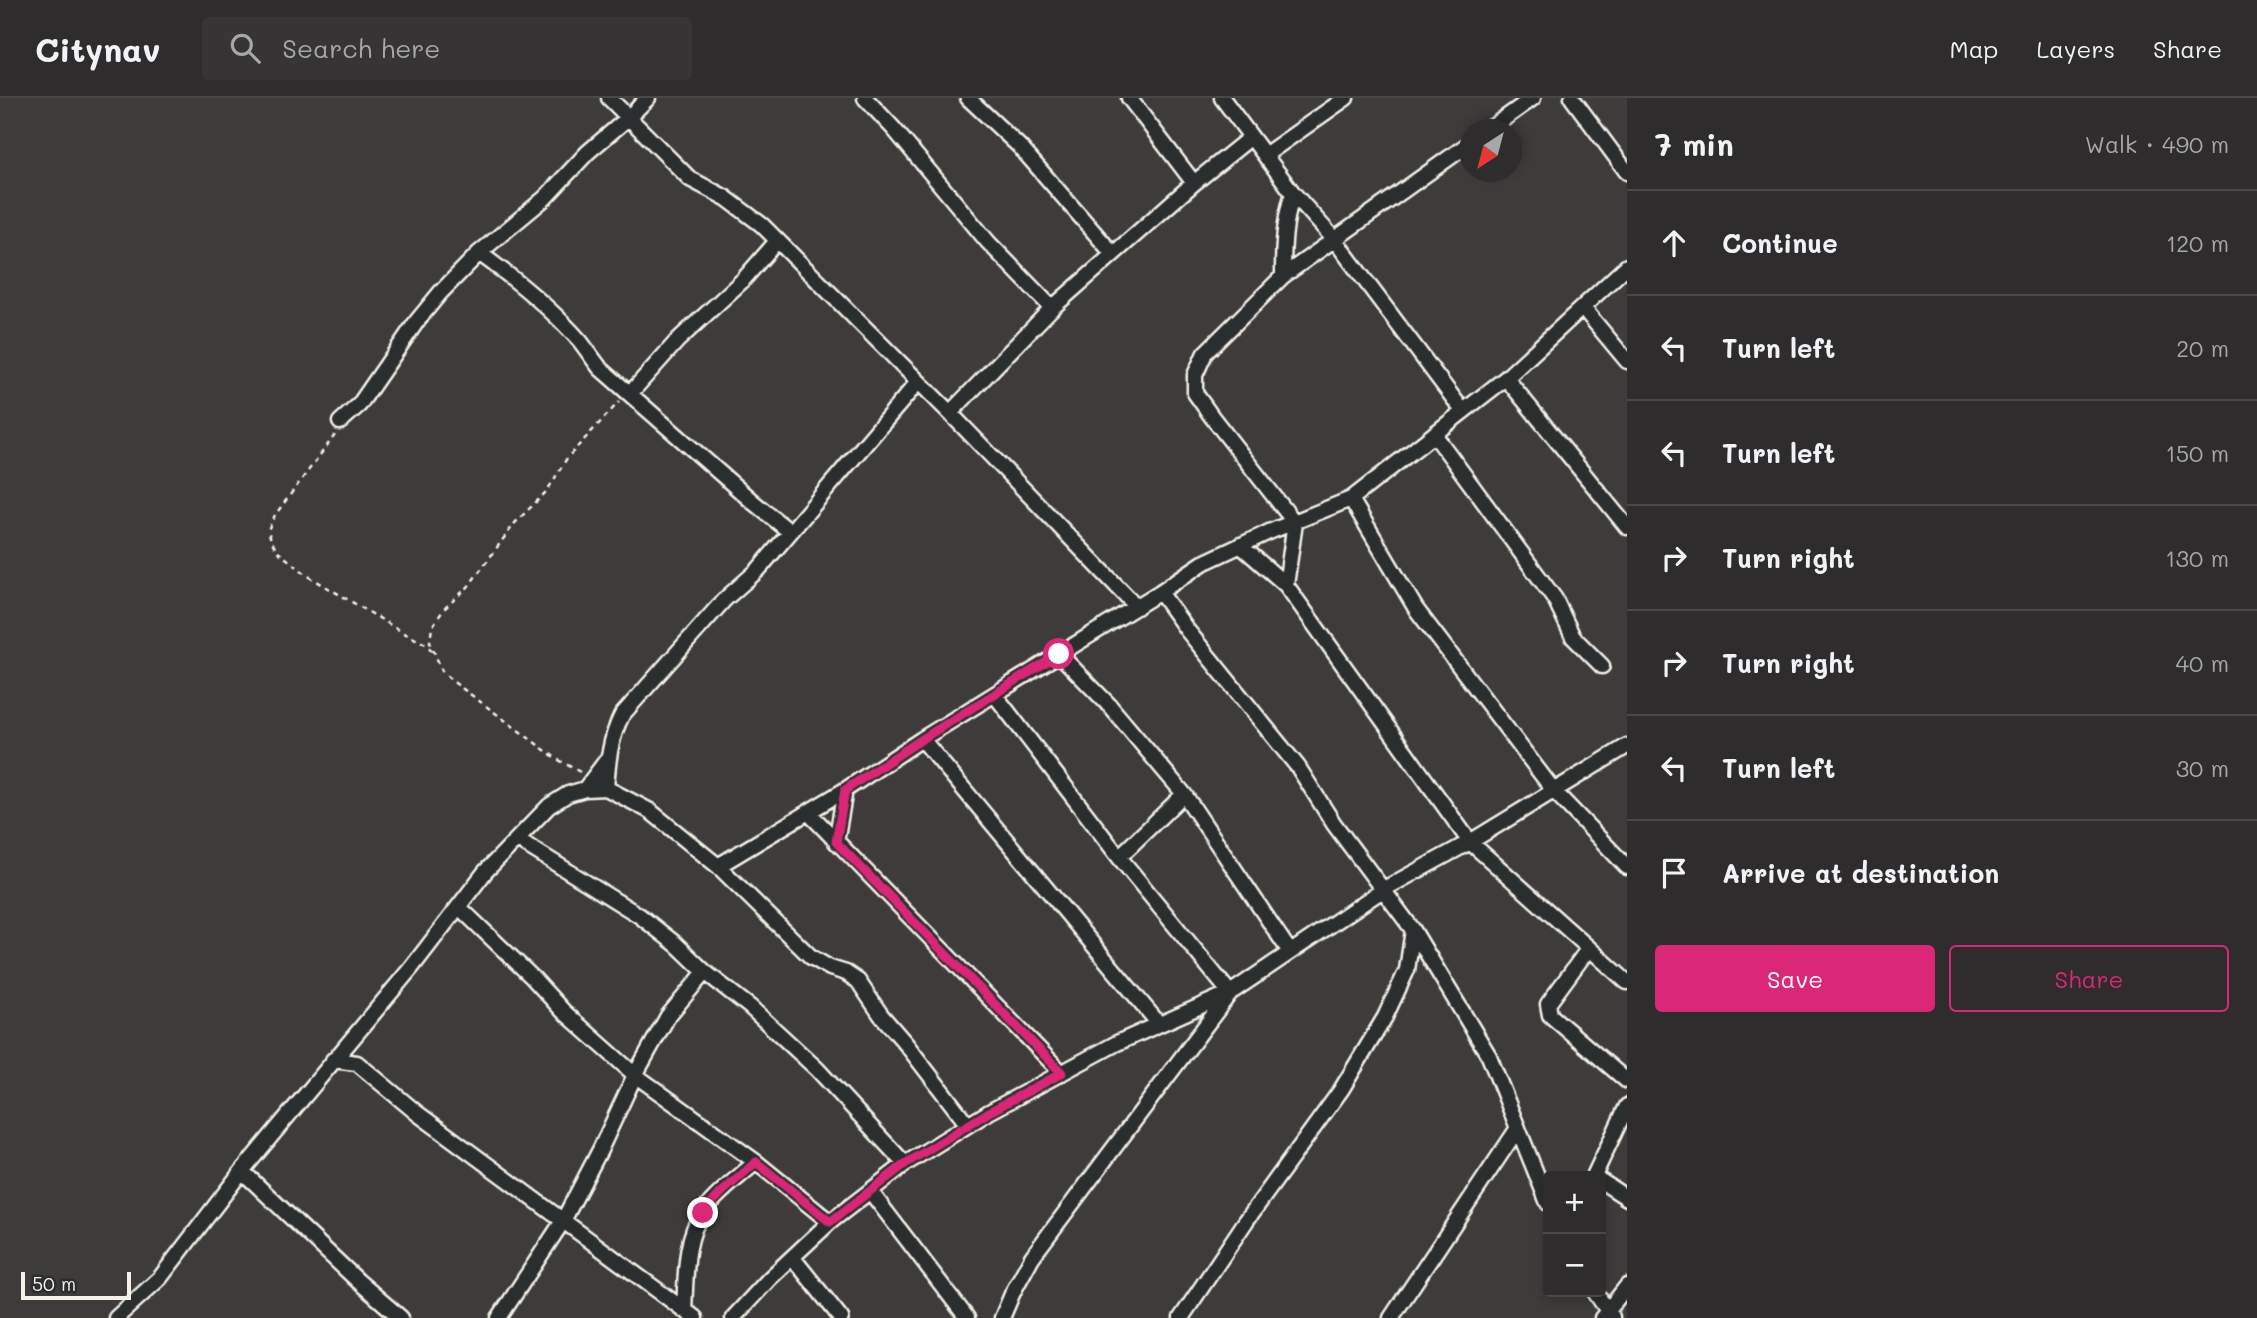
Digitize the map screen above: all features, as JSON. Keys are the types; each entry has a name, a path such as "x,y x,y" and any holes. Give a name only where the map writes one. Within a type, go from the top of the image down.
{"street":[{"path":"609,98 690,179 726,198 762,225 950,413 1137,607"},
{"path":"340,422 359,405 425,311 479,254 545,198 588,152 648,98"},
{"path":"865,98 988,242 1052,308"},
{"path":"968,98 1020,147 1113,254"},
{"path":"1129,98 1195,183"},
{"path":"1222,98 1293,192 1334,239 1463,411"},
{"path":"1265,155 1346,98"},
{"path":"1503,119 1532,98"},
{"path":"1572,98 1627,172"},
{"path":"950,413 1052,308 1251,137"},
{"path":"1286,585 1295,523 1195,393 1195,375 1205,353 1283,276 1459,150"},
{"path":"1283,276 1283,234 1293,192"},
{"path":"628,391 635,388 678,340 743,280 777,241"},
{"path":"479,254 511,276 580,341 600,368 752,502 789,531"},
{"path":"718,866 845,790 1203,563 1351,499 1506,377 1627,266"},
{"path":"1583,308 1627,361"},
{"path":"1506,377 1627,527"},
{"path":"606,788 613,732 622,715 724,600 758,570 918,382"},
{"path":"1434,434 1555,599 1573,637 1602,666"},
{"path":"1351,499 1416,609 1554,792 1627,867"},
{"path":"1240,545 1286,585 1470,842 1627,982"},
{"path":"1160,592 1187,630 1298,767 1334,824 1413,930 1489,1056 1543,1190"},
{"path":"1059,654 1109,705 1184,794 1290,952"},
{"path":"995,695 1119,857 1230,993"},
{"path":"922,739 1159,1024"},
{"path":"733,1318 830,1222 905,1164 968,1125 1117,1043 1230,993 1384,889 1470,842 1627,746"},
{"path":"116,1318 160,1278 242,1171 485,872 549,806 588,784 609,757"},
{"path":"588,784 606,788 650,811 718,866 811,957 858,981 881,1015 968,1125"},
{"path":"836,842 845,790"},
{"path":"1119,857 1184,794"},
{"path":"807,812 1062,1073"},
{"path":"518,840 640,916 677,945 817,1069 905,1164"},
{"path":"459,907 533,978 563,1011 635,1075 756,1162 830,1222"},
{"path":"1181,1318 1246,1221 1341,1090 1385,1017 1407,970 1413,930"},
{"path":"1589,948 1548,1004 1550,1015 1627,1081"},
{"path":"499,1318 563,1221 635,1075 668,1016 705,972"},
{"path":"1002,1318 1032,1256 1230,993"},
{"path":"353,1036 357,1063"},
{"path":"333,1060 357,1063 416,1113 689,1314"},
{"path":"1596,1171 1627,1106"},
{"path":"1391,1318 1518,1128"},
{"path":"689,1314 688,1258 695,1229 703,1213 721,1193 756,1162"},
{"path":"242,1171 401,1318"},
{"path":"1606,1184 1627,1198"},
{"path":"870,1191 967,1318"},
{"path":"793,1258 841,1318"},
{"path":"1598,1297 1607,1315 1627,1286"}],"path":[{"path":"588,784 451,680 442,671 430,642 432,628 444,609 468,587 515,523 547,491 576,447 609,415 628,391"},
{"path":"340,422 334,438 275,515 268,530 271,540 277,551 310,577 426,644 435,654"}],"route":[{"path":"703,1213 756,1162 830,1222 905,1164 989,1112 1062,1073 836,842 845,790 1059,654"}]}
